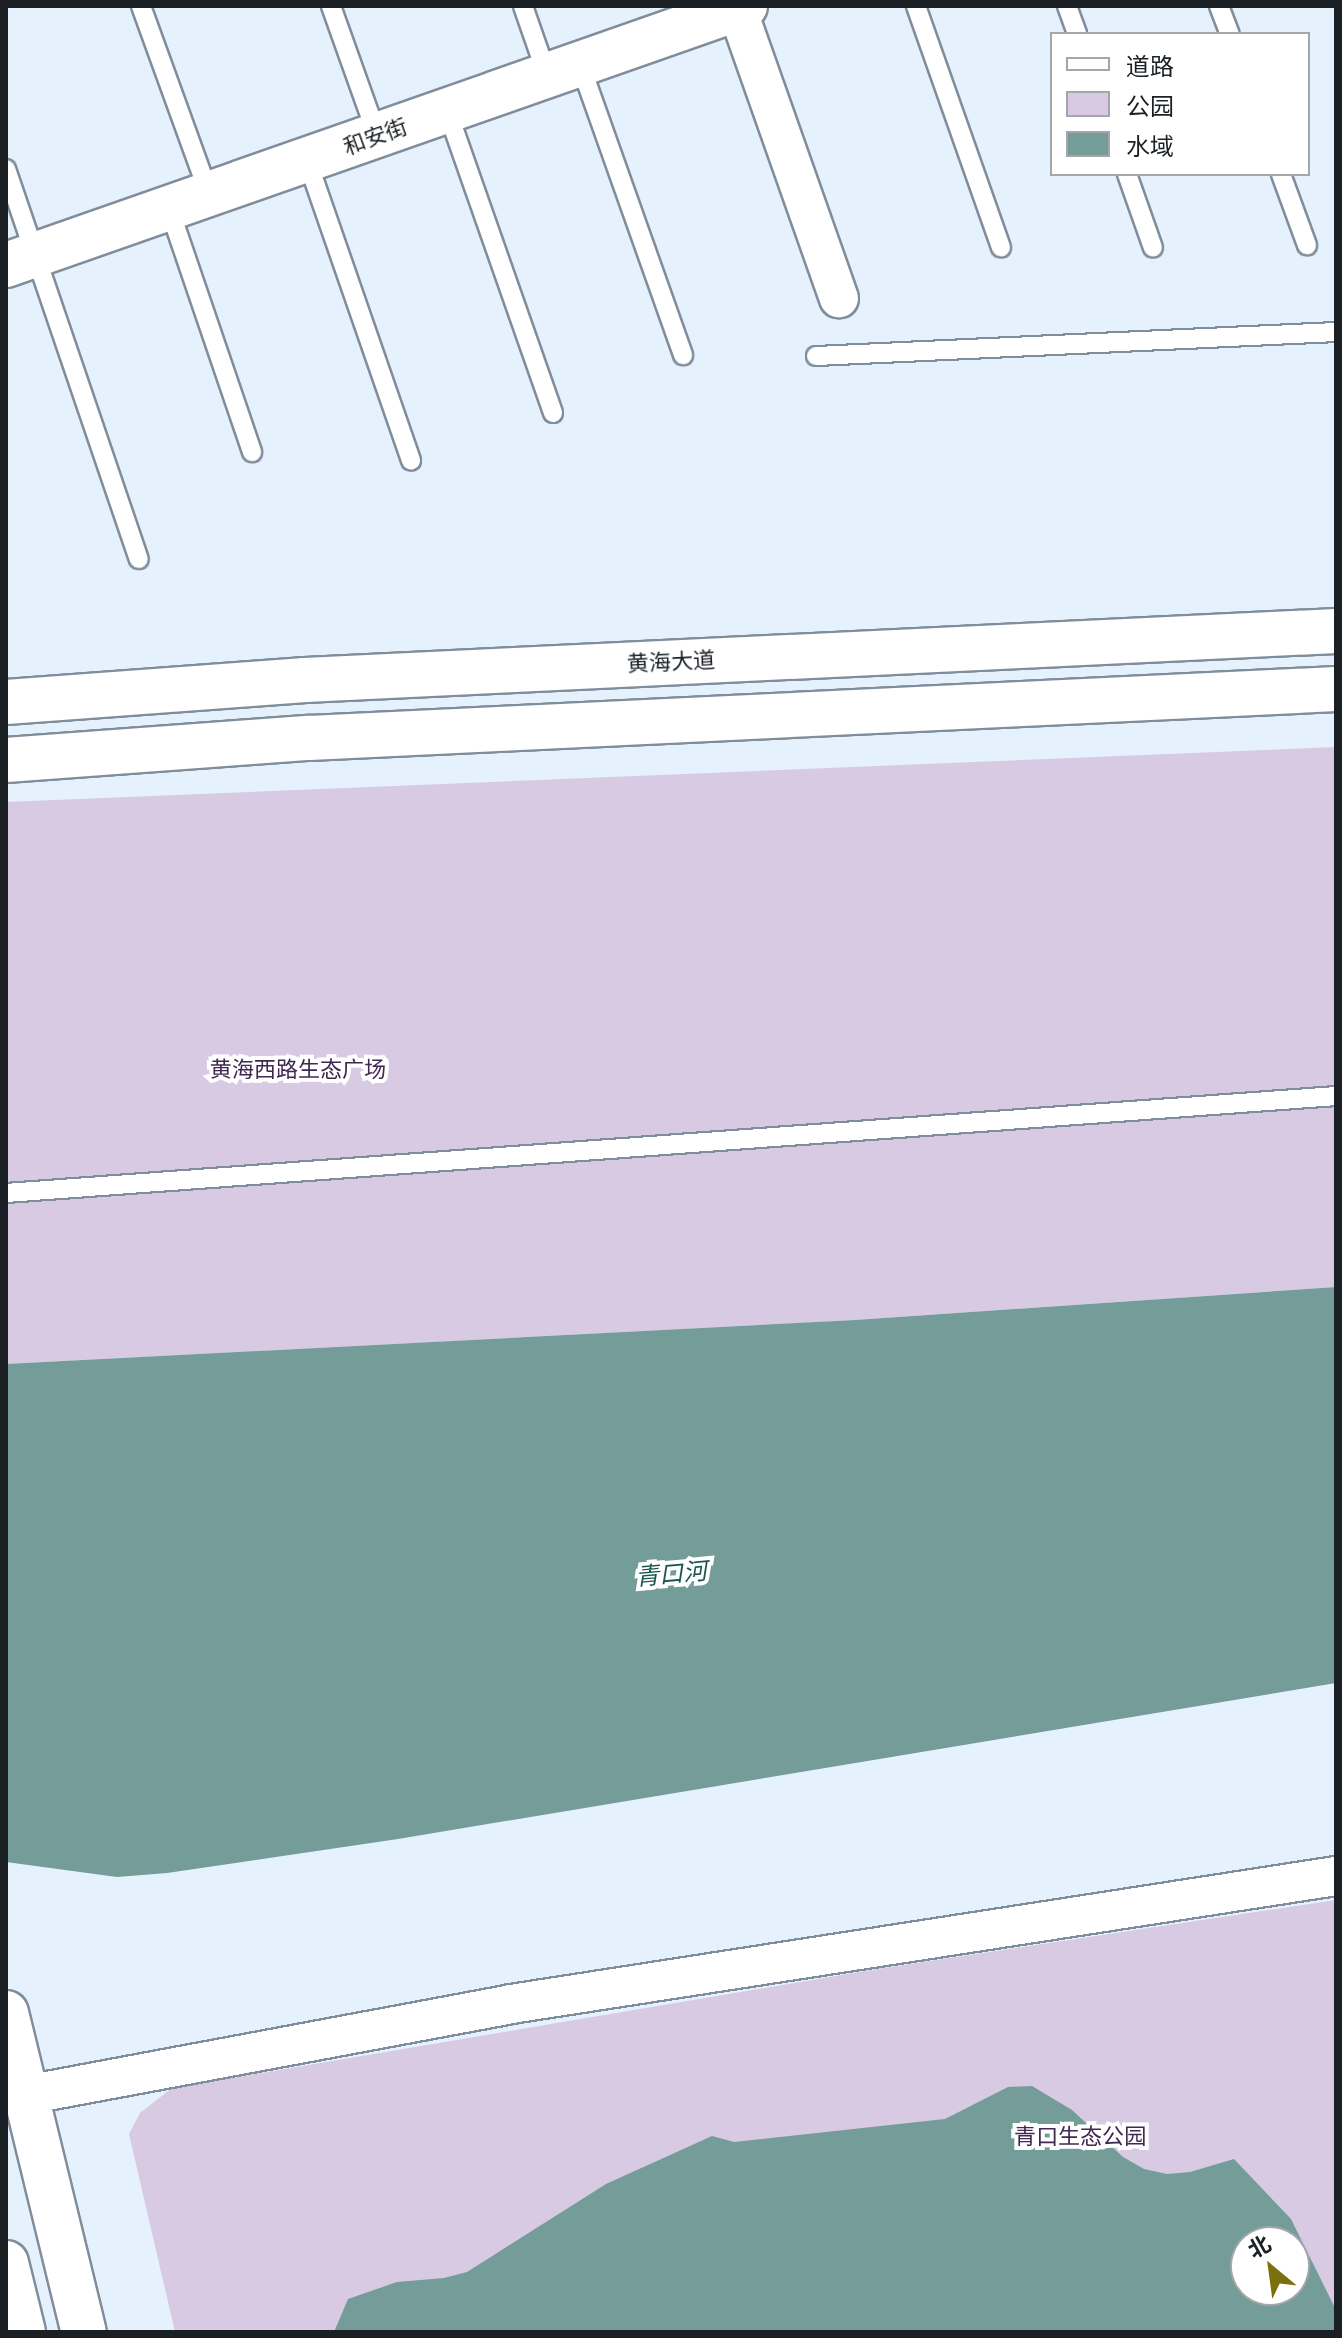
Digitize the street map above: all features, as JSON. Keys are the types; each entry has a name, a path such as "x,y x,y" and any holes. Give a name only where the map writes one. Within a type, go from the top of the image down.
{"main road":[{"name":"和安街","path":"21,260 739,7"},
{"name":"黄海大道","path":"6,702 337,678 1336,631"},
{"path":"6,760 309,738 1336,689"},
{"path":"6,2013 84,2332"},
{"path":"6,2263 23,2332"}],"street":[{"path":"739,7 839,298"},
{"path":"26,2095 511,2004 1336,1876"}],"lane":[{"path":"141,6 252,452"},
{"path":"331,6 377,135"},
{"path":"523,6 564,69 683,355"},
{"path":"916,6 1001,248"},
{"path":"1067,6 1076,32"},
{"path":"1219,6 1229,32"},
{"path":"447,110 553,413"},
{"path":"307,160 411,460"},
{"path":"6,169 21,260 139,559"},
{"path":"1128,176 1153,248"},
{"path":"1282,176 1307,245"},
{"path":"816,356 1336,332"},
{"path":"6,1193 1336,1096"}],"green space":[{"name":"黄海西路生态广场","path":"1336,747 1336,1287 855,1320 6,1364 6,802"},
{"name":"青口生态公园","path":"1336,1900 1336,2332 175,2332 129,2134 140,2113 172,2088 877,1969"}],"water":[{"name":"青口河","path":"1336,1287 1336,1683 398,1839 167,1873 117,1877 6,1862 6,1364 855,1320"},
{"path":"1032,2086 1072,2110 1123,2157 1144,2169 1167,2174 1190,2172 1234,2159 1294,2226 1230,2226 1230,2306 1310,2306 1310,2257 1336,2310 1336,2332 334,2332 348,2299 397,2282 444,2278 467,2272 606,2184 712,2136 734,2142 945,2119 1008,2087"}]}
